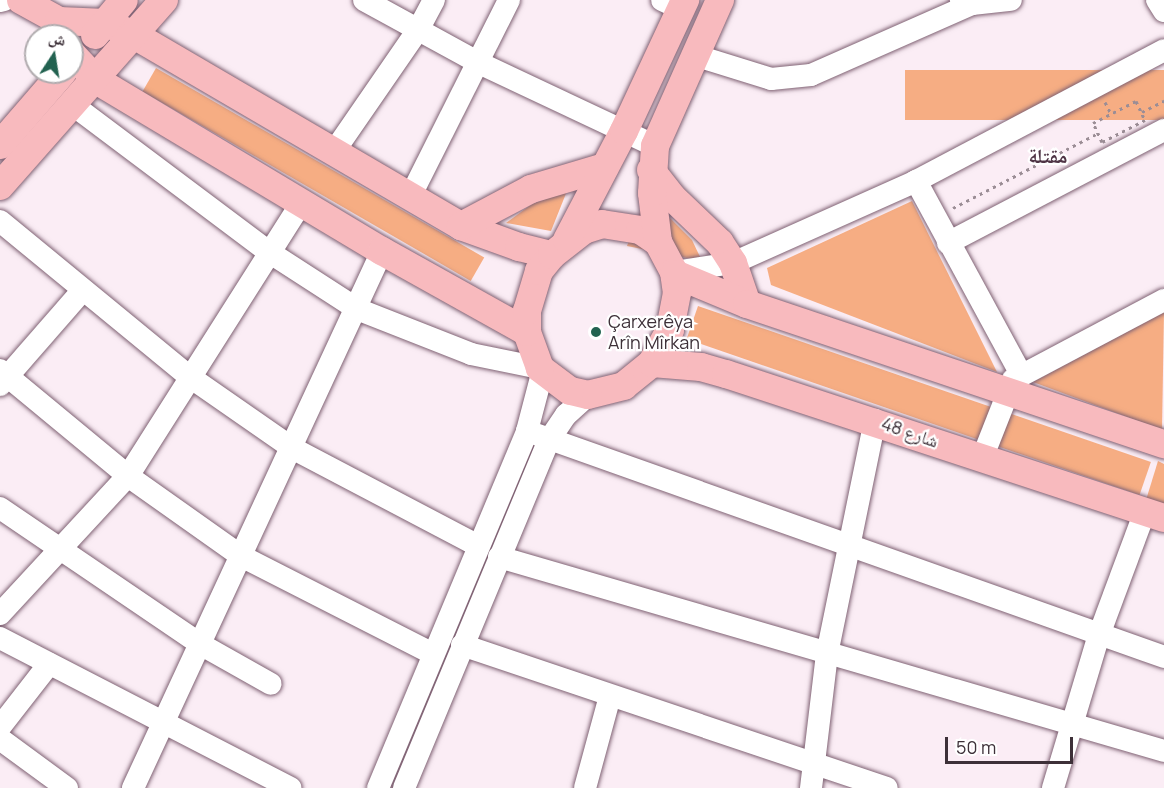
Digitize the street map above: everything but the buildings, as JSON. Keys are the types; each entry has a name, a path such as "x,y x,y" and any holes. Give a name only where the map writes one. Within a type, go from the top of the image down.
{"main road":[{"path":"21,0 43,24"},
{"path":"84,39 106,23 124,0"},
{"path":"0,186 96,80 164,0"},
{"path":"676,3 624,131 560,248 531,290 527,332 542,369 570,391 588,395 624,387 652,363 670,330 675,312 675,273 658,242 653,158 694,55 720,0"},
{"path":"84,39 106,23"},
{"path":"106,23 134,35 333,153 461,225 519,248 560,248 602,224 622,224 640,230 658,242"},
{"path":"84,68 96,80 301,203 527,332"},
{"path":"0,145 44,84"},
{"path":"653,158 672,197 720,243 733,263 747,304"},
{"path":"461,225 531,189 605,167"},
{"path":"675,273 747,304 1014,382 1164,444"},
{"name":"48 شارع","path":"652,363 702,367 875,420 1155,514"}],"street":[{"path":"364,0 479,63 624,131 653,158"},
{"path":"333,153 418,30 434,0"},
{"path":"410,197 509,0"},
{"path":"694,55 771,80 811,75 967,2 1011,0"},
{"path":"1157,0 1164,11"},
{"path":"675,273 733,263 916,181 1164,51"},
{"path":"73,105 269,252 357,309 459,351 542,369 527,431 431,653 378,788"},
{"path":"948,243 1164,130"},
{"path":"916,181 1014,382"},
{"path":"0,614 128,476 301,203"},
{"path":"0,221 190,377 291,448 477,545"},
{"path":"133,788 382,251"},
{"path":"83,290 2,377 128,476 241,556 431,653"},
{"path":"983,456 1014,382 1164,300"},
{"path":"404,788 549,440 566,415 588,395"},
{"path":"811,788 827,654 847,546 875,420"},
{"path":"527,431 1164,657"},
{"path":"0,508 200,644 270,684"},
{"path":"1053,788 1099,635 1155,514"},
{"path":"499,557 1071,727 1164,751"},
{"path":"0,638 276,784"},
{"path":"462,645 887,788"},
{"path":"0,727 49,664"},
{"path":"585,788 610,696"},
{"path":"0,739 67,788"}],"path":[{"path":"1136,101 1145,120 1102,142 1098,133 1093,123 1136,101"},
{"path":"1141,112 1164,101"},
{"path":"935,217 1098,133"}],"shaded area":[{"path":"156,68 484,258 471,281 142,91"},
{"path":"905,70 1164,70 1164,120 905,120"},
{"path":"567,191 551,231 506,223 532,204"},
{"path":"912,201 997,372 771,285 767,268"},
{"path":"643,205 671,219 692,240 702,261 627,246"},
{"path":"698,306 1151,462 1140,495 687,339"},
{"path":"1164,312 1162,430 1033,382"},
{"path":"1158,461 1164,464 1164,506 1146,500"}],"place":[{"name":"Çarxerêya Arîn Mîrkan","path":"596,332"}],"district":[{"name":"مقتلة","path":"1048,155"}]}
